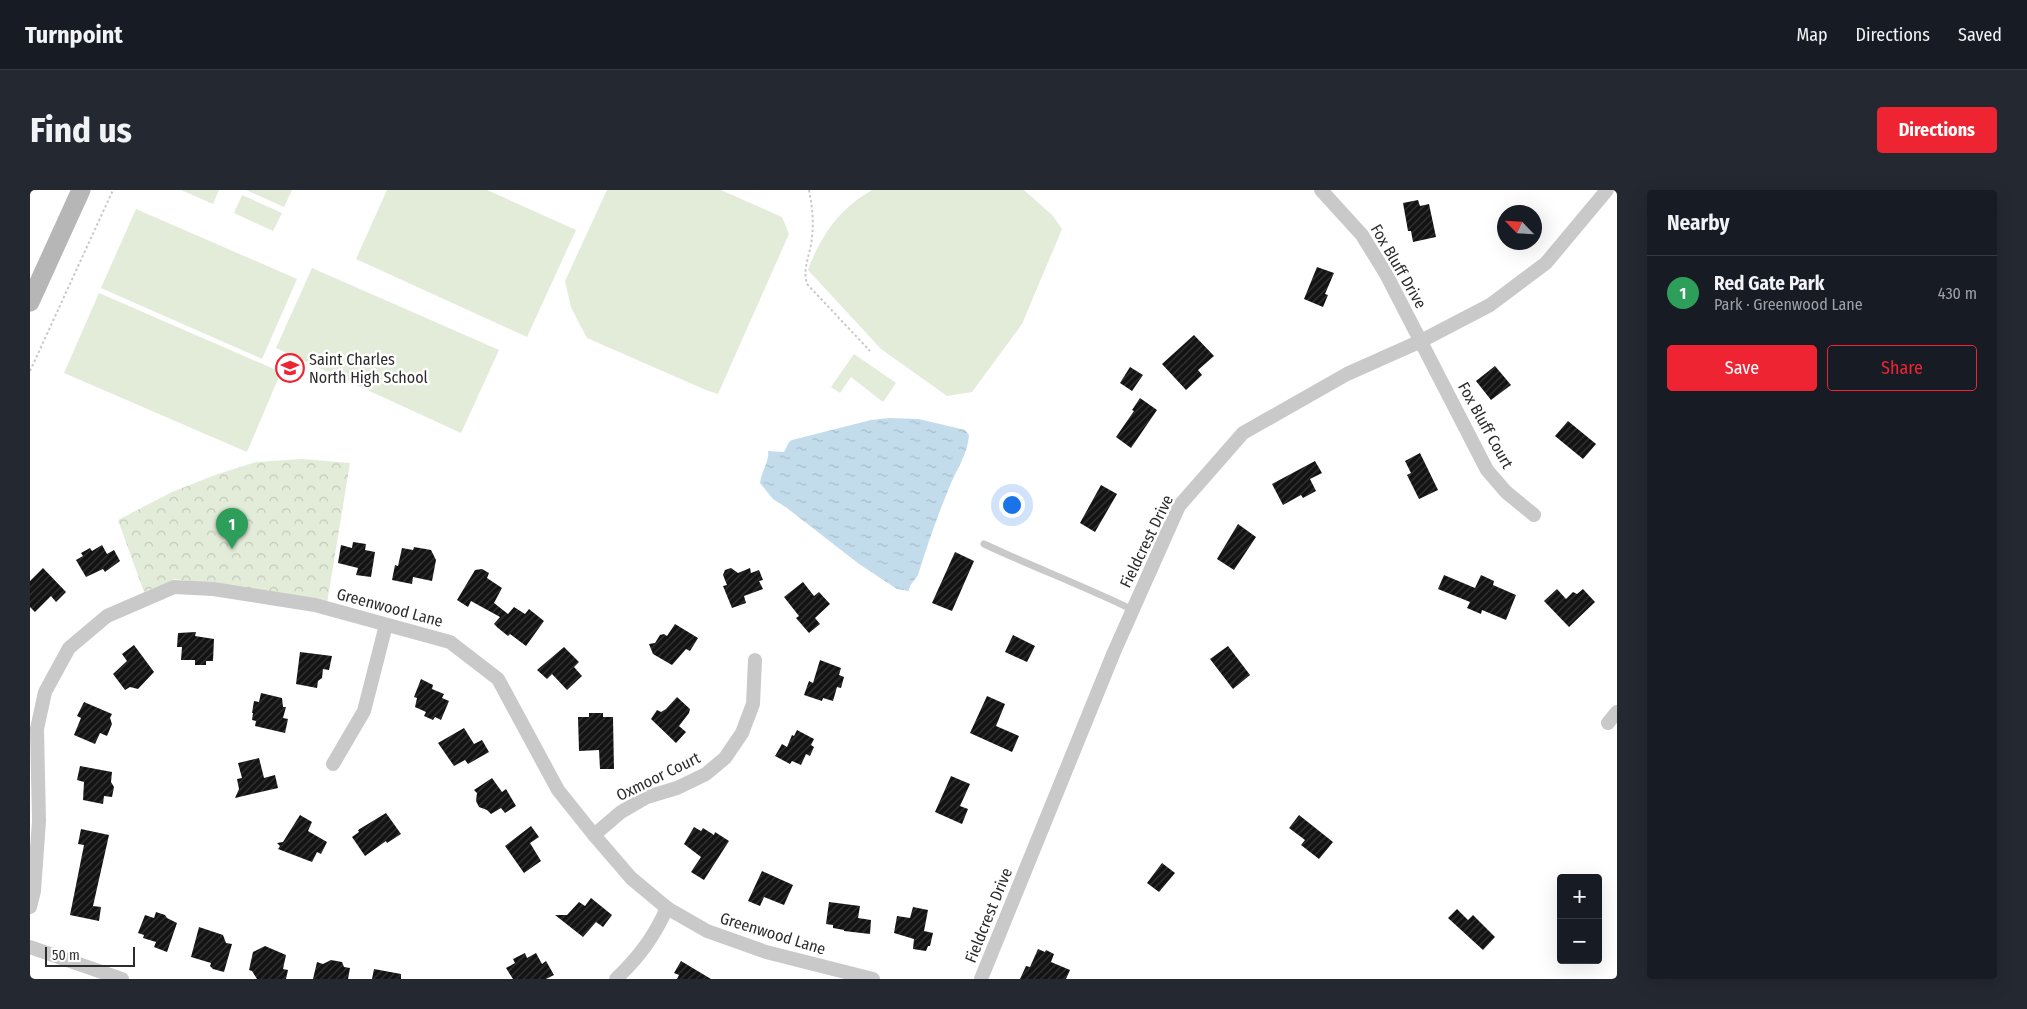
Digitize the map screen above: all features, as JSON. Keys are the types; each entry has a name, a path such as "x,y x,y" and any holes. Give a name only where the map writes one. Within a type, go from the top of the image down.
{"main road":[{"path":"30,302 81,190"}],"street":[{"name":"Fox Bluff Drive","path":"1321,190 1362,235 1386,274 1421,341"},
{"name":"Fieldcrest Drive","path":"981,979 1133,610 1178,506 1243,434 1347,374 1421,341 1490,305 1546,263 1607,190"},
{"name":"Fox Bluff Court","path":"1421,341 1487,470 1506,492 1534,515"},
{"name":"Greenwood Lane","path":"30,907 34,891 39,821 37,729 45,692 69,648 107,616 174,587 213,589 315,605 450,642 498,679 558,790 631,878 667,908 707,931 766,952 873,979"},
{"path":"333,764 364,711 386,625"},
{"name":"Oxmoor Court","path":"594,835 621,812 646,797 677,788 706,774 725,758 742,734 754,704 755,660"},
{"path":"616,979 634,961 656,933 667,908"},
{"path":"30,947 122,979"}],"lane":[{"path":"984,544 1095,591 1133,610"}],"path":[{"path":"30,371 113,190"},
{"path":"810,190 813,218 812,240 805,276 807,284 870,351"}],"green space":[{"path":"181,190 219,190 213,204"},
{"path":"246,190 292,190 284,207"},
{"path":"387,190 487,190 576,230 527,337 356,259"},
{"path":"607,190 721,190 782,217 789,234 718,394 587,338 571,307 565,281"},
{"path":"872,190 1024,190 1053,216 1062,229 1022,324 972,392 947,396 881,349 808,270 819,245 832,224 860,197"},
{"path":"242,195 282,213 273,231 234,213"},
{"path":"136,209 297,279 262,359 101,288"},
{"path":"312,268 499,350 461,433 276,348"},
{"path":"99,293 281,372 247,452 64,373"},
{"path":"854,354 896,383 883,402 851,377 840,393 831,387"},
{"path":"302,459 350,463 327,603 175,579 144,592 118,520 172,492 215,475 256,462"}],"water":[{"path":"889,418 919,419 965,430 969,435 964,455 940,510 918,575 911,584 909,591 897,589 859,564 773,499 760,483 768,458 768,451 784,452 792,440 871,420"}],"building":[{"path":"1418,200 1420,206 1429,204 1436,237 1413,242 1411,231 1408,231 1403,203"},
{"path":"1317,267 1334,273 1325,294 1328,295 1323,307 1304,299"},
{"path":"1194,335 1214,356 1198,370 1202,375 1186,390 1162,364"},
{"path":"1495,366 1511,385 1491,400 1476,381"},
{"path":"1130,367 1143,375 1132,391 1120,383"},
{"path":"1140,398 1157,410 1131,448 1116,437 1134,411 1132,410"},
{"path":"1568,421 1596,444 1583,459 1555,436"},
{"path":"1420,453 1438,490 1419,499 1407,475 1411,473 1405,461"},
{"path":"1315,461 1322,473 1310,479 1316,491 1303,498 1301,495 1283,505 1272,484"},
{"path":"1101,485 1117,494 1095,532 1080,523"},
{"path":"1238,524 1256,537 1234,570 1217,559"},
{"path":"353,542 366,544 365,550 375,552 371,577 356,575 358,568 338,563 341,545 352,548"},
{"path":"102,545 107,554 114,550 120,561 105,572 103,569 86,577 76,560 83,556 81,553 90,548 92,551"},
{"path":"414,547 431,550 436,560 432,581 413,577 412,584 392,580 395,565 398,566 402,548 413,550"},
{"path":"955,552 974,561 952,611 932,603"},
{"path":"43,568 66,592 56,602 51,596 35,612 30,607 30,581"},
{"path":"731,568 738,573 750,568 751,573 759,570 763,580 759,581 763,589 744,596 746,603 732,608 723,586 727,585 723,575 725,570"},
{"path":"482,569 489,573 487,578 502,588 494,603 508,614 514,607 525,614 529,609 544,621 526,646 510,634 508,636 494,624 500,617 471,601 468,607 457,600 475,570"},
{"path":"1444,575 1475,588 1481,575 1494,581 1493,585 1516,595 1506,620 1482,610 1481,614 1467,608 1470,602 1438,589"},
{"path":"803,582 814,596 819,592 830,604 815,618 820,624 809,633 796,618 799,616 784,597"},
{"path":"1557,589 1566,599 1573,592 1577,594 1583,589 1595,602 1569,627 1544,601"},
{"path":"675,624 698,638 690,651 686,649 672,665 653,654 649,644 655,643 660,635 664,634 667,636"},
{"path":"196,632 195,636 214,639 213,661 206,661 206,665 195,665 195,660 181,660 182,647 177,647 178,633"},
{"path":"1013,635 1035,646 1027,662 1005,652"},
{"path":"134,645 154,672 138,689 130,687 125,690 113,674 127,661 122,654"},
{"path":"1228,646 1250,675 1233,689 1210,659"},
{"path":"564,647 579,662 574,667 582,676 567,690 552,674 547,679 537,670"},
{"path":"300,652 332,656 329,670 323,669 322,678 318,681 317,688 296,684"},
{"path":"820,660 841,668 839,675 844,677 841,688 837,687 833,701 823,698 822,701 804,695 809,681 813,683"},
{"path":"421,679 433,685 432,689 444,694 442,698 449,701 441,720 435,717 433,720 424,716 426,712 415,707 417,698 414,697"},
{"path":"261,693 282,698 283,707 286,707 283,718 288,719 285,733 255,726 256,721 252,720 254,701 259,702"},
{"path":"987,696 1005,704 996,726 1019,736 1012,752 970,733"},
{"path":"677,697 690,709 679,726 686,732 676,743 651,719 657,710 661,712 666,709"},
{"path":"84,702 112,714 110,718 112,724 107,736 100,733 95,744 74,735 81,718 77,716"},
{"path":"589,713 603,713 603,717 613,717 614,769 600,769 599,750 579,751 578,717 589,717"},
{"path":"464,728 474,744 482,740 489,752 468,764 465,760 454,766 438,743"},
{"path":"797,730 814,739 811,745 814,747 810,756 806,754 801,765 792,761 790,764 775,756 782,744 787,747 792,735 794,736"},
{"path":"259,758 264,778 275,775 278,788 235,798 239,789 237,779 242,778 238,763"},
{"path":"80,766 112,772 111,782 114,787 112,797 104,796 103,804 83,800 84,782 77,780"},
{"path":"951,776 970,784 960,806 968,809 962,824 935,812"},
{"path":"492,778 502,792 506,789 516,806 505,813 501,808 491,814 479,807 476,801 477,793 474,790"},
{"path":"386,813 401,834 387,843 386,841 365,856 352,837 359,832 358,830"},
{"path":"300,815 312,822 308,831 327,842 321,854 317,852 312,862 278,849 280,846 277,843 283,842"},
{"path":"1299,815 1333,842 1319,859 1301,845 1305,840 1289,828"},
{"path":"531,826 539,837 530,843 541,861 524,873 505,846"},
{"path":"694,827 701,831 703,828 714,835 715,832 729,841 704,880 691,872 701,857 684,844"},
{"path":"81,829 109,835 93,906 101,907 99,921 70,915 84,845 78,844"},
{"path":"1162,863 1175,873 1159,892 1147,883"},
{"path":"762,871 793,885 784,905 764,897 760,906 748,901"},
{"path":"591,898 612,915 603,927 596,922 583,937 555,915 567,915 579,902 585,906"},
{"path":"829,902 860,906 858,918 871,920 870,934 844,931 833,928 833,925 826,924"},
{"path":"913,907 928,910 924,931 933,933 930,946 928,946 926,951 913,949 914,939 894,933 897,916 910,918"},
{"path":"1457,909 1468,920 1473,915 1495,937 1483,950 1448,918"},
{"path":"156,912 165,915 177,923 167,952 154,947 156,942 143,938 144,935 138,933 145,915 154,918"},
{"path":"199,927 223,935 226,943 232,944 224,972 213,969 210,966 211,963 191,957"},
{"path":"265,946 286,955 283,969 288,970 286,979 257,979 252,971 249,970 253,952"},
{"path":"1038,949 1054,954 1051,962 1070,970 1066,979 1020,979 1026,966 1030,967"},
{"path":"525,953 527,958 536,953 542,964 546,961 554,975 546,979 513,979 506,968 515,963 513,959"},
{"path":"331,960 342,962 344,967 350,968 348,979 313,979 317,962 323,964"},
{"path":"681,961 711,979 677,979 679,975 674,973"},
{"path":"374,969 401,974 401,979 372,979"}],"place":[{"name":"Saint Charles North High School","path":"290,368"},
{"name":"Red Gate Park","path":"232,549"}]}
